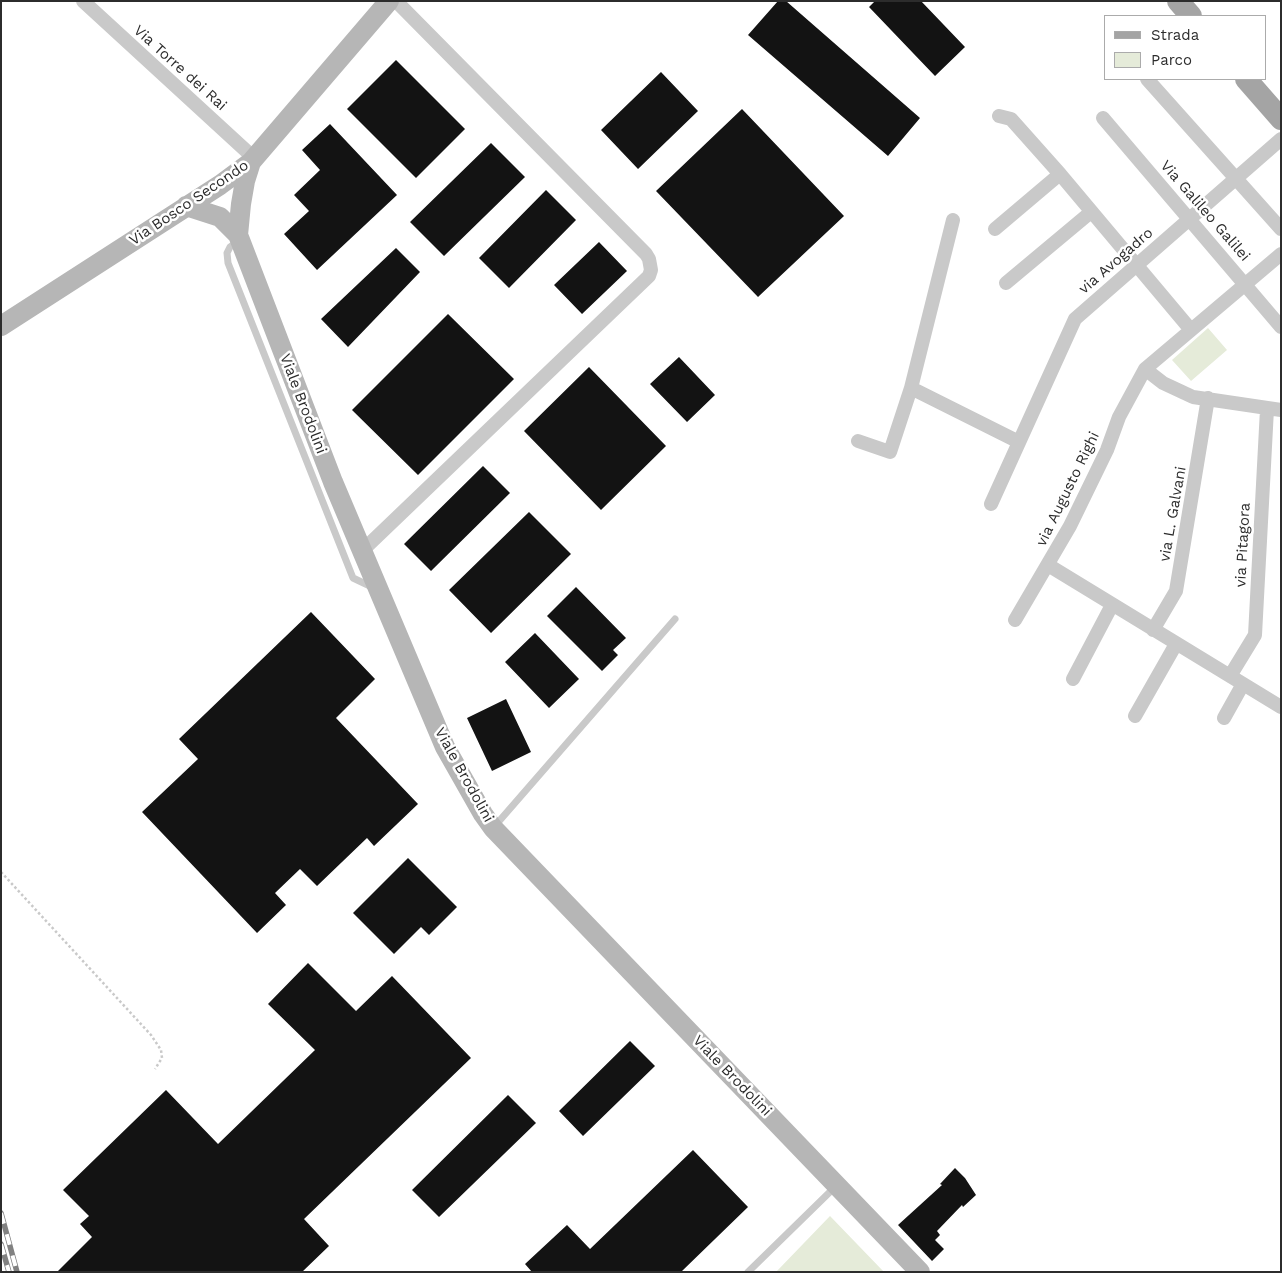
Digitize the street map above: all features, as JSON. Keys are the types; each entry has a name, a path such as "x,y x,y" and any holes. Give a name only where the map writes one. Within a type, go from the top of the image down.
{"main road":[{"path":"1178,1 1191,15"},
{"path":"1247,80 1281,119"}],"street":[{"name":"Via Torre dei Rai","path":"83,1 253,160"},
{"name":"Via Bosco Secondo","path":"1,326 218,186 253,160 389,1"},
{"path":"363,550 642,283 651,270 646,254 396,1"},
{"path":"1148,80 1281,228"},
{"path":"999,116 1011,119 1060,174 1191,330"},
{"name":"Via Galileo Galilei","path":"1103,118 1281,327"},
{"name":"via Avogadro","path":"991,504 1075,319 1281,139"},
{"path":"239,237 244,182 253,160"},
{"path":"995,229 1060,174"},
{"path":"218,186 241,204"},
{"path":"218,186 220,217"},
{"path":"186,206 220,217 239,237"},
{"path":"1006,283 1091,212"},
{"path":"858,441 890,452 911,388 953,220"},
{"name":"Viale Brodolini","path":"239,237 333,482 381,592 445,748 483,814 493,828 920,1272"},
{"path":"1276,409 1193,397 1163,383 1145,369 1281,254"},
{"name":"via Augusto Righi","path":"1015,620 1070,526 1106,450 1119,417 1145,369"},
{"path":"911,388 1019,442"},
{"name":"via L. Galvani","path":"1153,630 1176,591 1208,398"},
{"name":"via Pitagora","path":"1230,676 1255,635 1276,409"},
{"path":"1048,565 1112,606 1281,706"},
{"path":"1072,679 1112,606"},
{"path":"1135,716 1176,644"},
{"path":"1224,718 1243,684"}],"lane":[{"path":"239,237 226,253 228,263 353,578 381,592"},
{"path":"493,828 675,619"},
{"path":"748,1272 837,1185"}],"path":[{"path":"1,872 152,1035 161,1050 162,1058 155,1069"}],"green space":[{"path":"1208,328 1227,350 1191,381 1172,360"},
{"path":"830,1216 884,1272 776,1272"}],"building":[{"path":"778,1 786,1 920,118 888,156 748,35"},
{"path":"875,1 921,1 965,47 935,76 869,7"},
{"path":"396,60 465,129 416,178 347,109"},
{"path":"661,72 698,111 638,169 601,130"},
{"path":"742,109 844,216 758,297 656,191"},
{"path":"330,124 397,195 317,270 284,234 309,211 294,195 320,170 302,150"},
{"path":"491,143 525,177 444,256 410,222"},
{"path":"546,190 576,220 509,288 479,258"},
{"path":"599,242 627,271 582,314 554,285"},
{"path":"396,248 420,272 348,347 321,319"},
{"path":"448,314 514,379 418,475 352,410"},
{"path":"679,357 715,395 687,422 650,384"},
{"path":"589,367 666,446 601,510 524,431"},
{"path":"483,466 510,493 431,571 404,544"},
{"path":"529,512 571,554 491,633 449,590"},
{"path":"576,587 626,638 613,650 618,655 602,671 547,616"},
{"path":"311,612 375,679 336,718 418,804 374,846 367,838 317,886 300,869 275,893 286,905 257,933 142,812 198,759 179,739"},
{"path":"535,633 579,679 549,708 505,662"},
{"path":"506,699 531,752 492,771 467,718"},
{"path":"408,858 457,907 429,935 421,927 394,954 353,913"},
{"path":"308,963 356,1011 392,976 471,1058 304,1219 329,1246 302,1272 57,1272 92,1237 80,1224 89,1216 63,1190 166,1090 218,1144 315,1050 268,1004"},
{"path":"630,1041 655,1066 583,1136 559,1111"},
{"path":"508,1095 536,1123 439,1217 412,1190"},
{"path":"693,1150 748,1207 681,1272 532,1272 525,1264 567,1225 590,1249"},
{"path":"955,1168 965,1178 976,1195 963,1207 962,1205 937,1231 940,1235 935,1240 944,1249 932,1261 898,1225 942,1185 940,1184"}],"railway":[{"path":"1,1213 17,1272"},
{"path":"1,1244 9,1272"}]}
